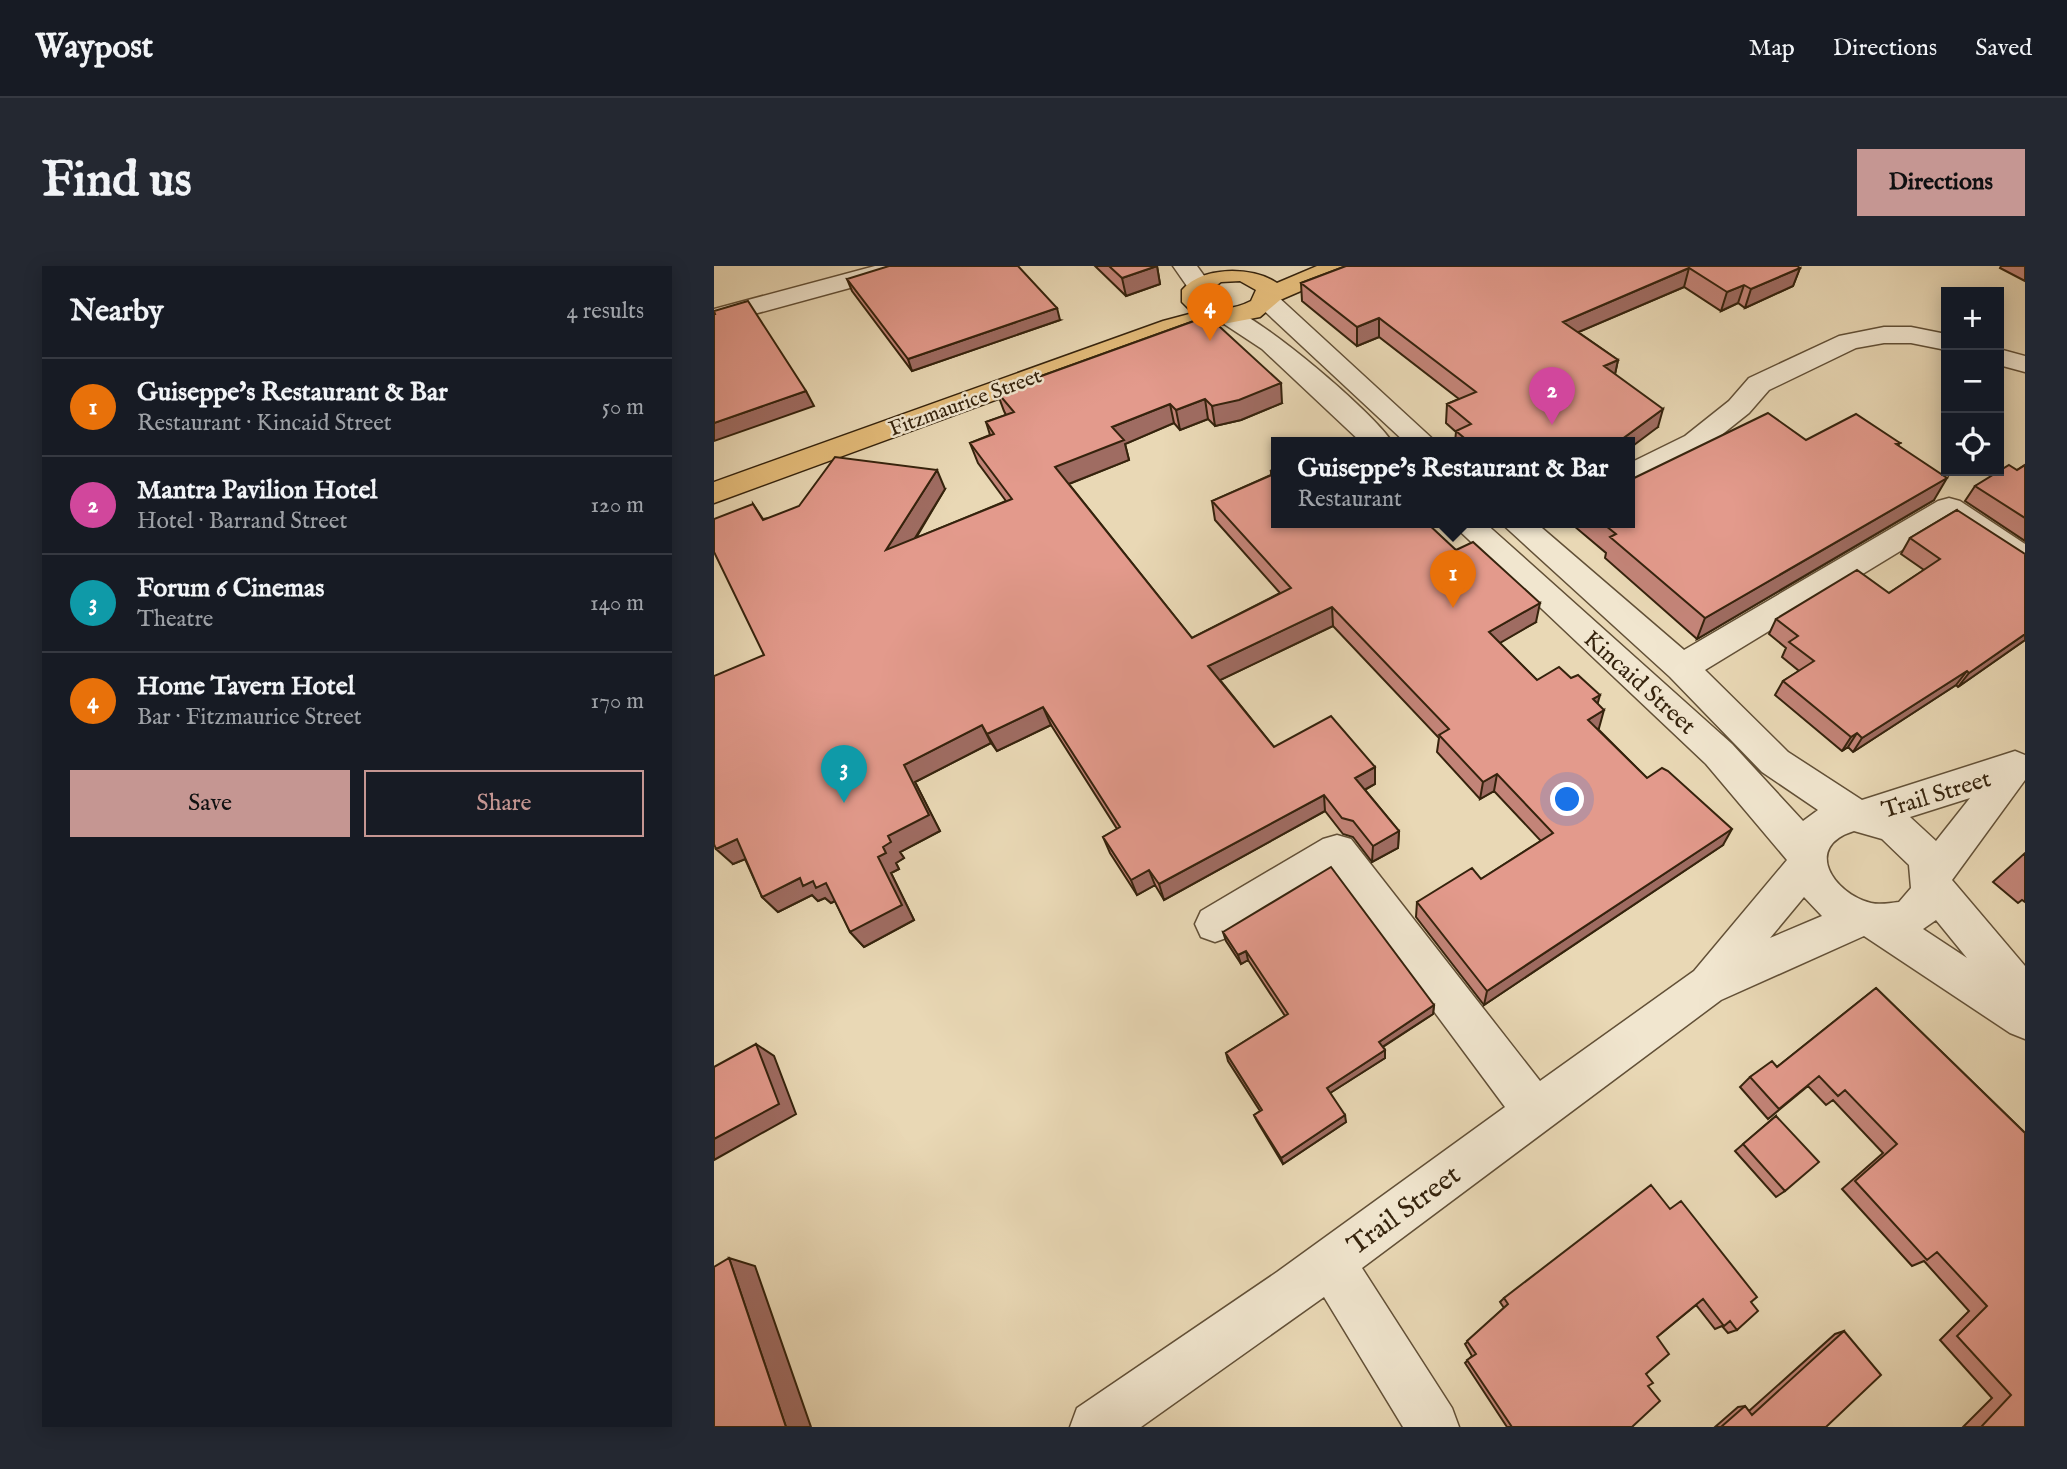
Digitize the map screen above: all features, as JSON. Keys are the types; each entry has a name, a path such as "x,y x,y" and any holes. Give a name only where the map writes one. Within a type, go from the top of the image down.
{"main road":[{"path":"1233,272 1280,266"},
{"path":"1233,272 1265,284 1268,298 1338,266"},
{"name":"Fitzmaurice Street","path":"714,493 1098,327 1192,282 1233,272"},
{"path":"1192,282 1199,308 1222,315"},
{"name":"Fitzmaurice Street","path":"714,468 890,417 1172,326 1222,315 1248,313 1268,298"}],"street":[{"path":"714,317 903,266"},
{"path":"1268,298 1417,437"},
{"path":"1222,315 1270,343 1373,437"},
{"path":"1635,472 1695,442 1738,407 1759,384 1848,342 1884,335 1911,335 1941,341"},
{"path":"2004,359 2025,365"},
{"path":"1682,668 1949,508 2025,559"},
{"name":"Kincaid Street","path":"1506,528 1682,668 1775,762 1859,816"},
{"name":"Kincaid Street","path":"1506,528 1719,754 1806,858"},
{"name":"Trail Street","path":"1859,816 2017,765"},
{"name":"Trail Street","path":"1933,881 2017,765"},
{"path":"2025,997 1933,881 1927,860 1909,838 1883,821 1859,816 1836,818 1821,824 1810,835 1806,858 1825,897 1870,920 2025,1019"},
{"path":"1214,924 1337,851 1536,1112"},
{"name":"Trail Street","path":"1706,986 1806,858"},
{"path":"1870,920 1899,921 1916,914 1928,902 1933,881"},
{"name":"Trail Street","path":"1096,1427 1331,1262 1706,986 1870,920"},
{"path":"1331,1262 1433,1427"}],"building":[{"path":"889,266 1018,266 1057,308 908,359 847,279"},
{"path":"1109,266 1157,266 1122,278"},
{"path":"1346,266 1800,268 1751,289 1744,285 1727,292 1689,268 1563,322 1618,360 1604,366 1663,409 1625,437 1463,437 1456,431 1471,424 1447,404 1476,392 1379,318 1357,327 1301,283"},
{"path":"748,301 806,391 714,423 714,311"},
{"path":"1208,316 1281,383 1239,400 1212,406 1205,399 1176,410 1170,404 1112,427 1124,440 1055,467 1192,638 1291,588 1212,501 1271,475 1271,528 1432,528 1456,550 1473,542 1540,603 1489,632 1537,680 1559,667 1571,678 1578,675 1600,695 1593,699 1604,710 1588,720 1647,778 1662,768 1668,771 1732,829 1487,991 1417,902 1472,868 1481,879 1553,833 1497,774 1483,782 1439,735 1449,729 1332,607 1208,666 1274,747 1331,716 1375,767 1355,778 1399,831 1373,846 1353,821 1342,818 1324,795 1159,884 1149,870 1131,880 1103,837 1120,827 1043,707 987,734 982,725 904,765 929,815 888,836 891,842 883,847 886,853 878,857 902,905 850,932 826,883 816,888 813,881 803,886 800,878 762,897 737,839 716,849 714,844 714,676 764,655 714,552 714,519 753,504 763,520 799,506 835,457 937,470 886,550 1012,499 970,443 994,434 986,422 1014,412 997,392"},
{"path":"1768,413 1806,440 1856,414 1947,478 1705,618 1610,537 1616,534 1608,528 1635,528 1635,478"},
{"path":"2009,465 2017,470 2025,465 2025,518 1975,486 1991,476 2004,476 2004,468"},
{"path":"1957,510 2025,554 2025,634 1969,673 1967,671 1862,738 1857,733 1851,737 1783,681 1814,661 1789,642 1798,636 1776,619 1857,570 1889,593 1940,559 1910,538"},
{"path":"1331,867 1434,1005 1379,1042 1385,1050 1327,1088 1345,1115 1281,1158 1254,1115 1262,1110 1226,1053 1288,1014 1246,951 1238,955 1223,932"},
{"path":"1876,988 2025,1133 2025,1427 1981,1427 2011,1395 1957,1336 1987,1306 1937,1252 1927,1260 1855,1181 1897,1144 1845,1090 1838,1096 1819,1076 1779,1109 1750,1077 1772,1061 1777,1067"},
{"path":"756,1044 779,1104 714,1139 714,1067"},
{"path":"1776,1116 1819,1162 1785,1191 1743,1144"},
{"path":"1651,1185 1670,1209 1681,1201 1757,1297 1751,1302 1758,1311 1737,1330 1730,1321 1724,1326 1703,1299 1657,1337 1669,1354 1646,1374 1653,1383 1648,1386 1660,1401 1632,1427 1512,1427 1467,1360 1476,1354 1467,1341 1508,1304 1504,1298"},
{"path":"729,1258 786,1427 714,1427 714,1267"},
{"path":"1844,1331 1881,1375 1826,1427 1721,1427 1745,1406 1752,1415"}],"place":[{"name":"Home Tavern Hotel","path":"1210,341"},
{"name":"Mantra Pavilion Hotel","path":"1552,425"},
{"name":"Guiseppe's Restaurant & Bar","path":"1453,608"},
{"name":"Forum 6 Cinemas","path":"844,803"}]}
